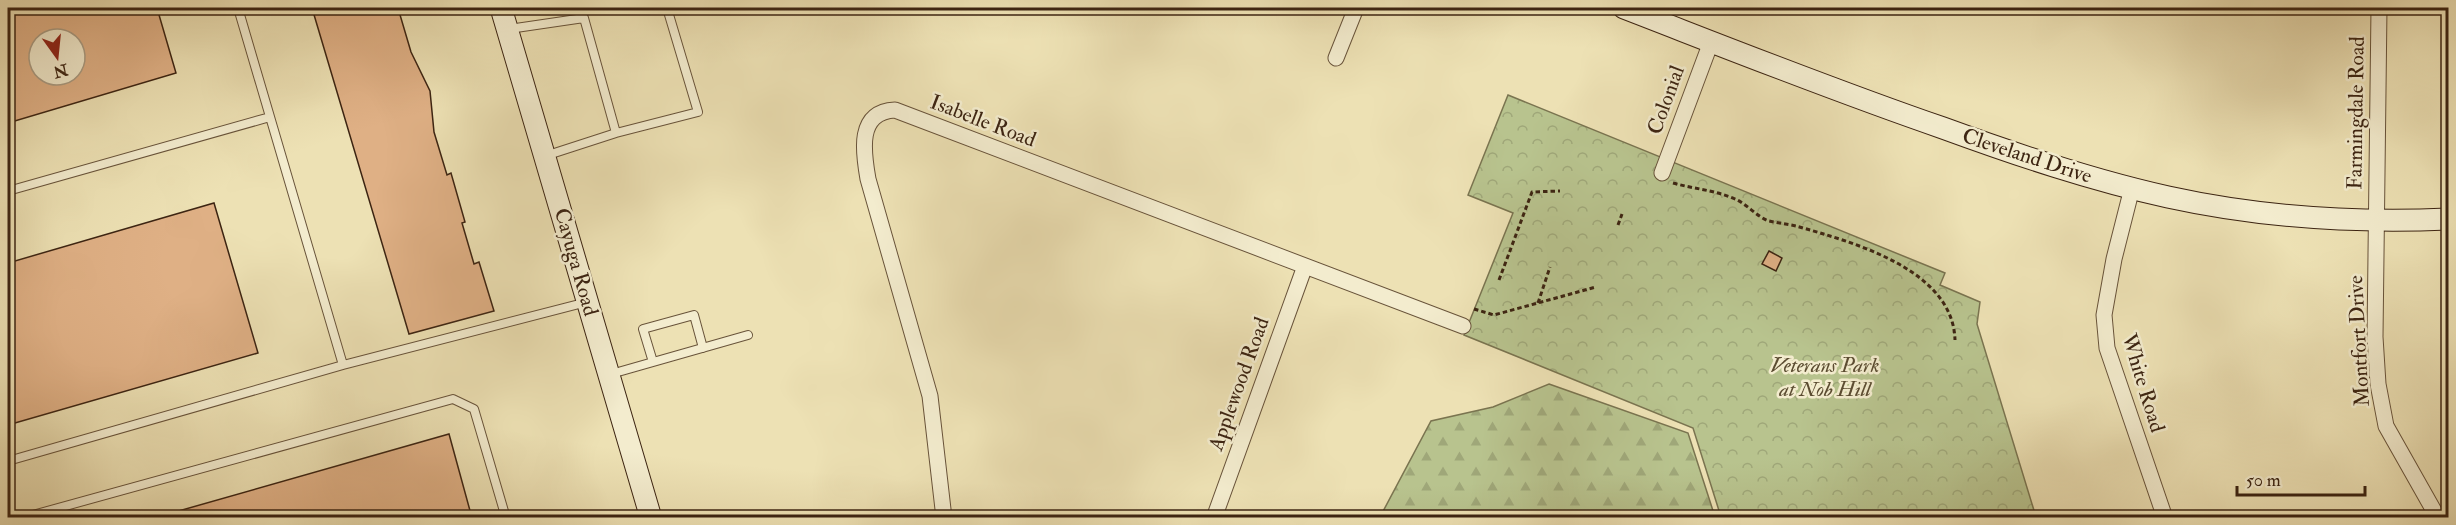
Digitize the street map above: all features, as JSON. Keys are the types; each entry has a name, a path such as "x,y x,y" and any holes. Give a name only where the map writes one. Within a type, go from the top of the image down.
{"street":[{"name":"Cayuga Road","path":"501,8 651,518"},
{"path":"1336,58 1356,8"},
{"name":"Cleveland Drive","path":"1624,8 1825,87 2096,180 2241,209 2338,219 2448,219"},
{"name":"Farmingdale Road","path":"2376,220 2379,8"},
{"name":"Colonial","path":"1667,178 1711,42"},
{"name":"Isabelle Road","path":"944,518 930,396 868,179 865,134 868,123 876,115 896,110 1463,326"},
{"name":"White Road","path":"2132,188 2114,259 2104,315 2107,348 2165,518"},
{"name":"Montfort Drive","path":"2376,220 2375,337 2378,384 2386,426 2438,518"},
{"name":"Applewood Road","path":"1214,518 1305,266"}],"lane":[{"path":"238,8 343,365"},
{"path":"545,156 616,133 698,112 667,8"},
{"path":"508,29 584,18 616,133"},
{"path":"8,191 270,117"},
{"path":"8,461 343,365 588,302"},
{"path":"653,362 643,329 694,315 703,348"},
{"path":"609,374 748,335"},
{"path":"22,518 453,399 474,409 507,518"}],"path":[{"path":"1667,178 1733,198 1748,205 1767,220 1796,226 1879,254 1902,265 1924,280 1951,313 1955,340"},
{"path":"1499,280 1532,192 1560,191"},
{"path":"1618,225 1622,214"},
{"path":"1538,303 1550,267"},
{"path":"1474,309 1494,315 1596,287"}],"green space":[{"name":"Veterans Park at Nob Hill","path":"1508,95 1945,273 1940,285 1980,302 1977,324 2036,517 1721,517 1693,428 1464,335 1513,213 1468,195"},
{"path":"1549,384 1688,433 1715,517 1380,517 1431,421 1493,407"}],"building":[{"path":"8,8 157,8 176,73 8,123"},
{"path":"312,8 398,8 411,52 430,91 434,132 447,175 451,173 474,264 479,262 494,311 409,334"},
{"path":"214,203 258,353 8,425 8,263"},
{"path":"1769,251 1782,258 1776,271 1762,264"},
{"path":"449,434 472,518 169,518 168,514"}]}
